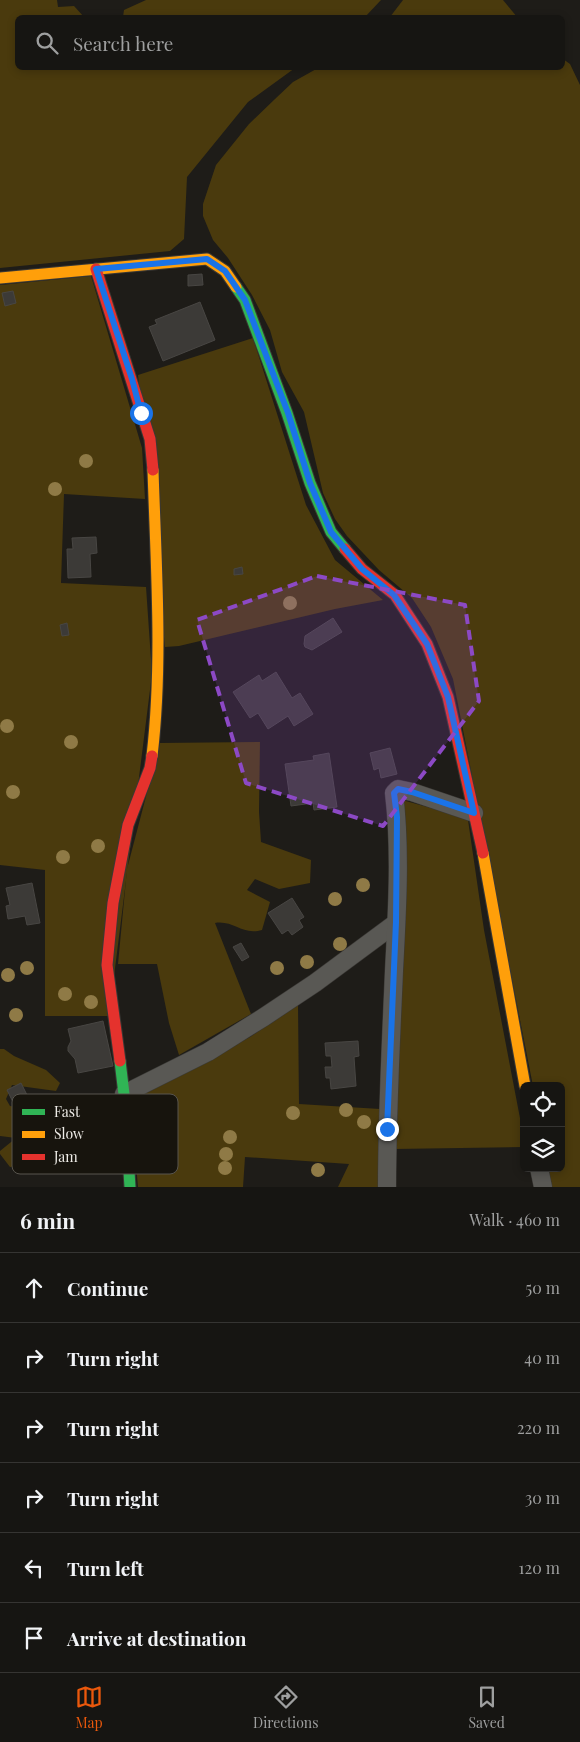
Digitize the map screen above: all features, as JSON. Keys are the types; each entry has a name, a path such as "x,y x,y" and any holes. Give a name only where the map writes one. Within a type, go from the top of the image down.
{"street":[{"path":"0,278 207,259 225,271 245,300 288,413 310,483 331,532 362,569 394,595 427,644 448,697 487,869 524,1082"},
{"path":"96,269 150,439 153,464 158,665 155,728 150,768 128,825 112,903 107,965 124,1094 208,1052 264,1017 315,983 396,922"},
{"path":"387,1187 387,1129 396,922 397,817 394,793 398,789 412,792 474,813"},
{"path":"540,1172 543,1187"},
{"path":"129,1174 130,1187"}],"highlighted area":[{"path":"317,576 465,605 479,701 383,826 246,783 197,620"}],"shaded area":[{"path":"0,0 57,0 58,7 74,6 82,15 15,15 15,70 292,70 248,102 187,177 184,239 170,251 0,268"},
{"path":"146,0 381,0 367,15 123,15 124,10"},
{"path":"403,0 503,0 515,15 392,15"},
{"path":"565,60 570,64 580,85 580,1187 551,1187 549,1172 565,1172 565,1082 532,1082 453,679 431,627 412,598 379,570 347,536 335,519 323,493 304,412 282,372 270,330 252,295 228,258 213,240 203,216 203,204 216,165 249,124 293,82 314,70 565,70"},
{"path":"91,276 142,448 145,499 64,494 61,583 146,587 152,674 109,1016 45,1016 45,870 0,865 0,285"},
{"path":"253,338 306,505 335,560 383,600 335,609 179,646 165,647 138,375"},
{"path":"260,742 259,812 261,842 311,860 310,883 279,889 255,879 247,890 270,902 262,930 249,931 228,924 215,923 251,1014 179,1055 169,1023 157,964 118,964 127,869 160,743"},
{"path":"402,800 457,815 468,820 484,930 520,1118 520,1147 394,1149 405,930 405,816"},
{"path":"298,1004 299,1104 380,1109 379,1187 338,1187 349,1164 245,1157 243,1187 138,1187 137,1174 178,1174 178,1094 140,1094 250,1037"},
{"path":"0,1049 4,1049 14,1056 46,1070 60,1083 56,1091 12,1085 6,1099 12,1106 12,1138 0,1136"},
{"path":"12,1141 12,1167 10,1167 0,1154 0,1151"}],"building":[{"path":"202,274 203,285 188,286 188,275"},
{"path":"13,291 16,303 5,306 2,293"},
{"path":"200,302 215,340 163,361 149,327 157,324 155,320"},
{"path":"96,537 97,553 90,554 91,577 68,578 67,549 73,549 72,538"},
{"path":"242,567 243,574 234,575 234,569"},
{"path":"333,618 342,632 312,650 305,647 305,636"},
{"path":"67,623 69,635 62,636 60,625"},
{"path":"276,672 292,698 300,693 313,714 294,726 288,716 268,729 258,713 250,718 233,692 259,675 262,681"},
{"path":"390,748 397,774 381,778 379,768 374,770 370,753"},
{"path":"329,753 337,807 314,810 313,803 291,806 285,764 314,760 313,756"},
{"path":"32,883 40,923 27,925 25,916 8,919 6,906 10,905 6,888"},
{"path":"292,898 304,917 299,920 303,927 292,935 288,930 282,934 268,913"},
{"path":"241,943 249,957 242,961 233,947"},
{"path":"103,1021 113,1066 78,1073 75,1059 68,1051 71,1041 68,1029"},
{"path":"358,1041 359,1056 354,1057 356,1086 331,1089 330,1078 326,1078 325,1067 332,1067 331,1056 326,1056 325,1043"},
{"path":"21,1083 26,1094 12,1094 12,1100 7,1090"}],"traffic: fast":[{"path":"236,287 245,300 287,413 310,483 331,532 345,549"},
{"path":"120,1061 124,1094"},
{"path":"129,1174 130,1187"}],"traffic: slow":[{"path":"0,278 207,259 225,271 236,287"},
{"path":"152,756 158,649 153,470"},
{"path":"483,853 524,1082"}],"traffic: jam":[{"path":"96,269 150,439 153,470"},
{"path":"345,549 362,569 395,595 427,644 448,697 483,853"},
{"path":"120,1061 107,965 113,903 128,825 150,768 152,756"}],"route":[{"path":"141,413 132,379 96,269 207,259 225,271 245,300 288,413 310,483 331,532 362,569 394,595 427,644 448,697 474,813 412,792 398,789 394,793 397,817 396,922 387,1129"}]}
